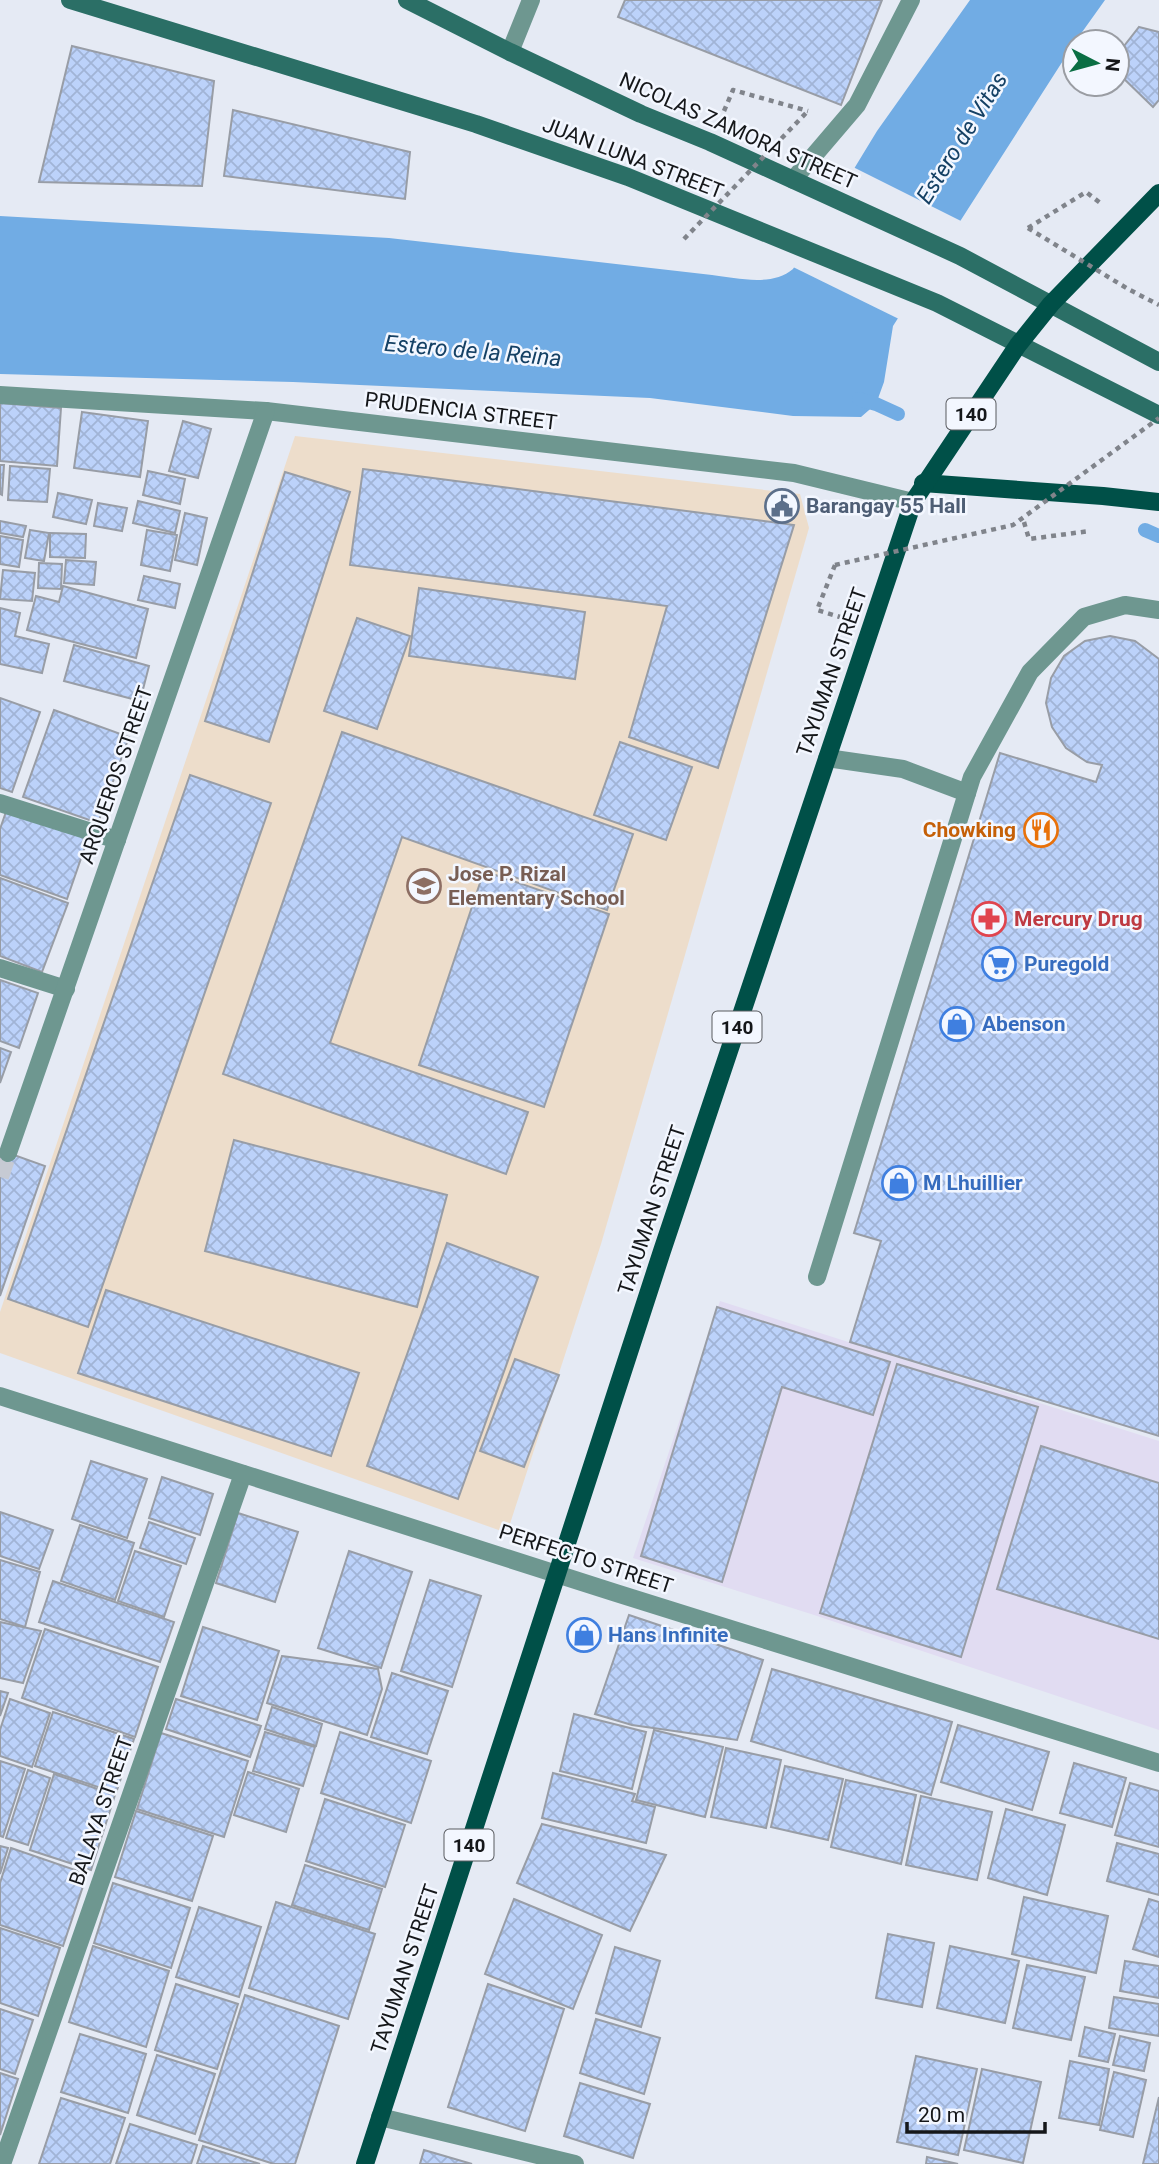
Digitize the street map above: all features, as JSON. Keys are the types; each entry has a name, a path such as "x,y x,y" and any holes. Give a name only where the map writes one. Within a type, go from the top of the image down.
{"main road":[{"name":"JUAN LUNA STREET","path":"70,0 476,124 628,177 937,303 1159,416"},
{"name":"NICOLAS ZAMORA STREET","path":"407,0 641,114 960,256 1051,304"},
{"name":"140","path":"1051,304 1159,193"},
{"name":"TAYUMAN STREET","path":"365,2164 913,502 1018,345 1051,304"},
{"path":"1051,304 1159,362"},
{"path":"923,484 1159,502"}],"street":[{"path":"510,52 531,0"},
{"path":"793,180 858,106 911,0"},
{"name":"PRUDENCIA STREET","path":"0,395 266,411 794,473 913,502"},
{"name":"ARQUEROS STREET","path":"7,1146 66,989 266,411"},
{"path":"817,1278 972,777 1030,672 1084,617 1125,605 1159,610"},
{"path":"827,758 903,769 967,793"},
{"path":"0,803 117,840"},
{"path":"0,968 66,989"},
{"name":"PERFECTO STREET","path":"0,1396 1159,1763"},
{"name":"BALAYA STREET","path":"2,2164 243,1474"},
{"path":"380,2117 575,2164"}],"path":[{"path":"684,239 808,111 733,90"},
{"path":"1086,192 1028,228 1159,305"},
{"path":"817,610 835,565 1013,525 1159,416"},
{"path":"1023,519 1029,539 1098,530"}],"shaded area":[{"name":"Jose P. Rizal Elementary School","path":"295,436 800,494 809,528 601,1244 507,1533 0,1353 0,1312"},
{"path":"720,1301 1159,1441 1159,1730 633,1558"}],"water":[{"path":"970,0 1105,0 1085,28 1061,28 1061,64 893,326 884,382 876,404 861,417 793,416 650,398 293,382 0,374 0,216 389,238 765,280 785,275 793,269 877,131"}],"pier":[{"path":"851,166 963,222 901,320 791,266"}],"building":[{"path":"625,0 882,0 841,105 618,17"},
{"path":"1139,27 1159,32 1159,100 1153,107 1131,86 1131,37"},
{"path":"72,46 214,81 202,186 39,182"},
{"path":"233,110 410,152 405,199 224,176"},
{"path":"0,403 61,408 57,466 0,461"},
{"path":"82,412 148,421 140,477 74,468"},
{"path":"183,421 211,429 198,478 169,471"},
{"path":"0,465 4,465 2,495 0,494"},
{"path":"10,466 50,469 47,502 8,500"},
{"path":"363,469 794,525 718,768 629,737 667,606 350,565"},
{"path":"148,471 185,479 180,504 143,495"},
{"path":"285,472 350,492 269,742 205,721"},
{"path":"58,493 92,500 86,524 53,517"},
{"path":"138,501 180,511 175,533 133,523"},
{"path":"98,503 127,508 122,531 94,526"},
{"path":"185,513 207,518 197,565 175,560"},
{"path":"0,521 26,526 23,537 0,533"},
{"path":"30,530 49,533 44,561 25,558"},
{"path":"147,530 177,535 170,571 141,565"},
{"path":"50,533 86,534 85,558 50,557"},
{"path":"0,536 23,540 19,567 0,564"},
{"path":"66,560 96,562 94,585 64,583"},
{"path":"39,563 62,564 61,589 38,588"},
{"path":"3,570 35,573 32,601 0,599"},
{"path":"144,576 180,584 175,608 138,600"},
{"path":"63,586 148,609 136,658 27,630 36,596 59,602"},
{"path":"419,588 585,612 575,679 409,656"},
{"path":"0,608 20,613 15,636 49,644 42,673 0,664"},
{"path":"357,618 410,636 377,729 324,711"},
{"name":"Puregold","path":"1110,636 1135,641 1159,659 1159,1436 850,1342 881,1241 854,1233 1000,753 1096,782 1102,765 1087,762 1066,748 1052,727 1046,703 1051,678 1064,656 1085,641"},
{"path":"74,645 149,666 140,701 64,681"},
{"path":"0,698 40,712 12,792 0,788"},
{"path":"54,710 129,737 98,823 23,797"},
{"path":"342,732 633,834 607,910 402,837 330,1043 528,1112 506,1174 223,1074"},
{"path":"620,742 692,767 666,840 594,815"},
{"path":"190,775 271,803 88,1327 8,1299"},
{"path":"7,809 88,838 67,899 0,875 0,829"},
{"path":"484,871 609,914 544,1107 419,1065"},
{"path":"0,878 68,903 42,972 0,956"},
{"path":"0,980 38,993 19,1048 0,1041"},
{"path":"0,1048 11,1052 0,1083"},
{"path":"234,1140 447,1195 417,1307 205,1251"},
{"path":"0,1150 45,1166 0,1296"},
{"path":"447,1243 538,1277 458,1499 367,1466"},
{"path":"106,1290 359,1373 331,1456 78,1373"},
{"path":"717,1307 890,1362 873,1415 782,1387 722,1582 641,1556"},
{"path":"515,1359 559,1375 524,1467 480,1451"},
{"path":"897,1364 1038,1407 961,1657 820,1613"},
{"path":"1041,1446 1159,1483 1159,1639 997,1589"},
{"path":"91,1461 147,1479 127,1538 72,1519"},
{"path":"162,1477 213,1494 200,1535 149,1518"},
{"path":"0,1512 53,1530 39,1569 0,1556"},
{"path":"238,1513 298,1532 275,1602 216,1583"},
{"path":"149,1522 195,1538 186,1564 140,1548"},
{"path":"80,1525 134,1543 115,1600 61,1581"},
{"path":"135,1551 181,1566 164,1617 118,1601"},
{"path":"349,1551 412,1572 381,1668 318,1648"},
{"path":"0,1560 40,1572 25,1627 0,1619"},
{"path":"430,1580 481,1596 452,1687 401,1671"},
{"path":"53,1581 174,1622 160,1662 39,1622"},
{"path":"629,1615 763,1660 737,1740 632,1725 595,1714"},
{"path":"0,1622 41,1631 23,1683 0,1678"},
{"path":"203,1627 279,1651 257,1720 181,1696"},
{"path":"45,1629 158,1667 135,1737 22,1698"},
{"path":"282,1656 378,1669 382,1689 367,1735 267,1703"},
{"path":"772,1669 952,1722 931,1795 751,1741"},
{"path":"392,1673 448,1691 427,1754 371,1737"},
{"path":"0,1691 8,1693 0,1716"},
{"path":"10,1699 50,1713 32,1767 0,1756 0,1730"},
{"path":"176,1699 261,1726 250,1757 166,1729"},
{"path":"272,1707 322,1724 316,1746 265,1729"},
{"path":"53,1712 134,1739 116,1793 35,1766"},
{"path":"574,1714 646,1732 632,1789 560,1771"},
{"path":"958,1725 1049,1752 1032,1810 941,1782"},
{"path":"654,1730 723,1747 705,1817 636,1800"},
{"path":"265,1732 315,1747 303,1786 253,1771"},
{"path":"340,1732 431,1761 411,1823 321,1793"},
{"path":"161,1733 248,1761 224,1837 137,1809"},
{"path":"726,1748 781,1760 766,1828 711,1817"},
{"path":"0,1761 25,1769 3,1837 0,1836"},
{"path":"1074,1763 1126,1778 1112,1827 1060,1813"},
{"path":"785,1766 843,1779 828,1840 771,1827"},
{"path":"28,1770 50,1778 28,1845 6,1838"},
{"path":"248,1772 299,1789 286,1832 234,1815"},
{"path":"553,1773 635,1794 632,1801 655,1807 646,1843 542,1818"},
{"path":"54,1774 115,1795 91,1870 30,1850"},
{"path":"846,1780 916,1795 901,1864 831,1847"},
{"path":"1130,1783 1159,1791 1159,1847 1115,1835"},
{"path":"921,1796 992,1812 977,1880 906,1865"},
{"path":"325,1799 405,1825 385,1887 306,1861"},
{"path":"1006,1809 1065,1825 1047,1895 988,1878"},
{"path":"136,1811 213,1836 192,1901 115,1877"},
{"path":"542,1824 666,1855 630,1931 517,1883"},
{"path":"1117,1843 1159,1854 1159,1895 1107,1881"},
{"path":"0,1846 8,1848 0,1874"},
{"path":"11,1848 87,1874 63,1946 0,1925 0,1883"},
{"path":"305,1865 382,1889 369,1930 292,1905"},
{"path":"113,1883 190,1908 171,1968 94,1943"},
{"path":"1024,1897 1108,1916 1096,1973 1012,1954"},
{"path":"514,1899 602,1935 573,2009 485,1974"},
{"path":"1149,1899 1159,1902 1159,1957 1133,1949"},
{"path":"276,1902 375,1934 348,2019 249,1988"},
{"path":"199,1907 261,1927 239,1997 176,1977"},
{"path":"0,1928 60,1948 38,2016 0,2003"},
{"path":"888,1934 934,1943 922,2007 876,1998"},
{"path":"93,1946 169,1971 146,2047 69,2022"},
{"path":"950,1946 1019,1961 1005,2023 937,2008"},
{"path":"615,1947 660,1961 641,2027 596,2013"},
{"path":"1125,1961 1159,1966 1159,1998 1120,1991"},
{"path":"1027,1965 1085,1977 1071,2040 1013,2028"},
{"path":"176,1984 238,2004 217,2069 155,2050"},
{"path":"488,1984 564,2009 525,2131 448,2107"},
{"path":"245,1995 339,2026 295,2164 274,2164 199,2140"},
{"path":"1114,1997 1159,2004 1159,2036 1109,2028"},
{"path":"0,2009 33,2020 15,2074 0,2069"},
{"path":"596,2019 660,2038 644,2094 580,2073"},
{"path":"1085,2027 1115,2034 1108,2062 1079,2056"},
{"path":"80,2034 146,2054 128,2113 61,2092"},
{"path":"1120,2036 1150,2043 1144,2071 1113,2065"},
{"path":"157,2055 215,2074 195,2134 137,2115"},
{"path":"916,2056 977,2069 958,2155 897,2142"},
{"path":"1070,2061 1109,2069 1099,2125 1059,2118"},
{"path":"982,2069 1041,2082 1023,2163 964,2150"},
{"path":"1114,2072 1146,2080 1133,2137 1100,2130"},
{"path":"0,2073 18,2079 0,2135"},
{"path":"580,2083 650,2104 633,2158 564,2136"},
{"path":"1159,2097 1159,2164 1143,2164"},
{"path":"61,2098 125,2118 110,2164 39,2164"},
{"path":"130,2124 197,2145 191,2164 116,2164"},
{"path":"203,2146 260,2164 197,2164"},
{"path":"424,2150 472,2164 420,2164"},
{"path":"927,2157 958,2164 926,2164"}],"waterway":[{"path":"859,399 898,414"},
{"path":"1145,530 1159,536"}],"tunnel":[{"path":"0,1177 8,1153"}],"place":[{"name":"Barangay 55 Hall","path":"782,506"},
{"name":"Chowking","path":"1041,830"},
{"name":"Jose P. Rizal Elementary School","path":"424,886"},
{"name":"Mercury Drug","path":"989,919"},
{"name":"Puregold","path":"999,964"},
{"name":"Abenson","path":"957,1024"},
{"name":"M Lhuillier","path":"899,1183"},
{"name":"Hans Infinite","path":"584,1635"}],"water label":[{"name":"Estero de Vitas","path":"962,138"},
{"name":"Estero de la Reina","path":"473,351"}]}
